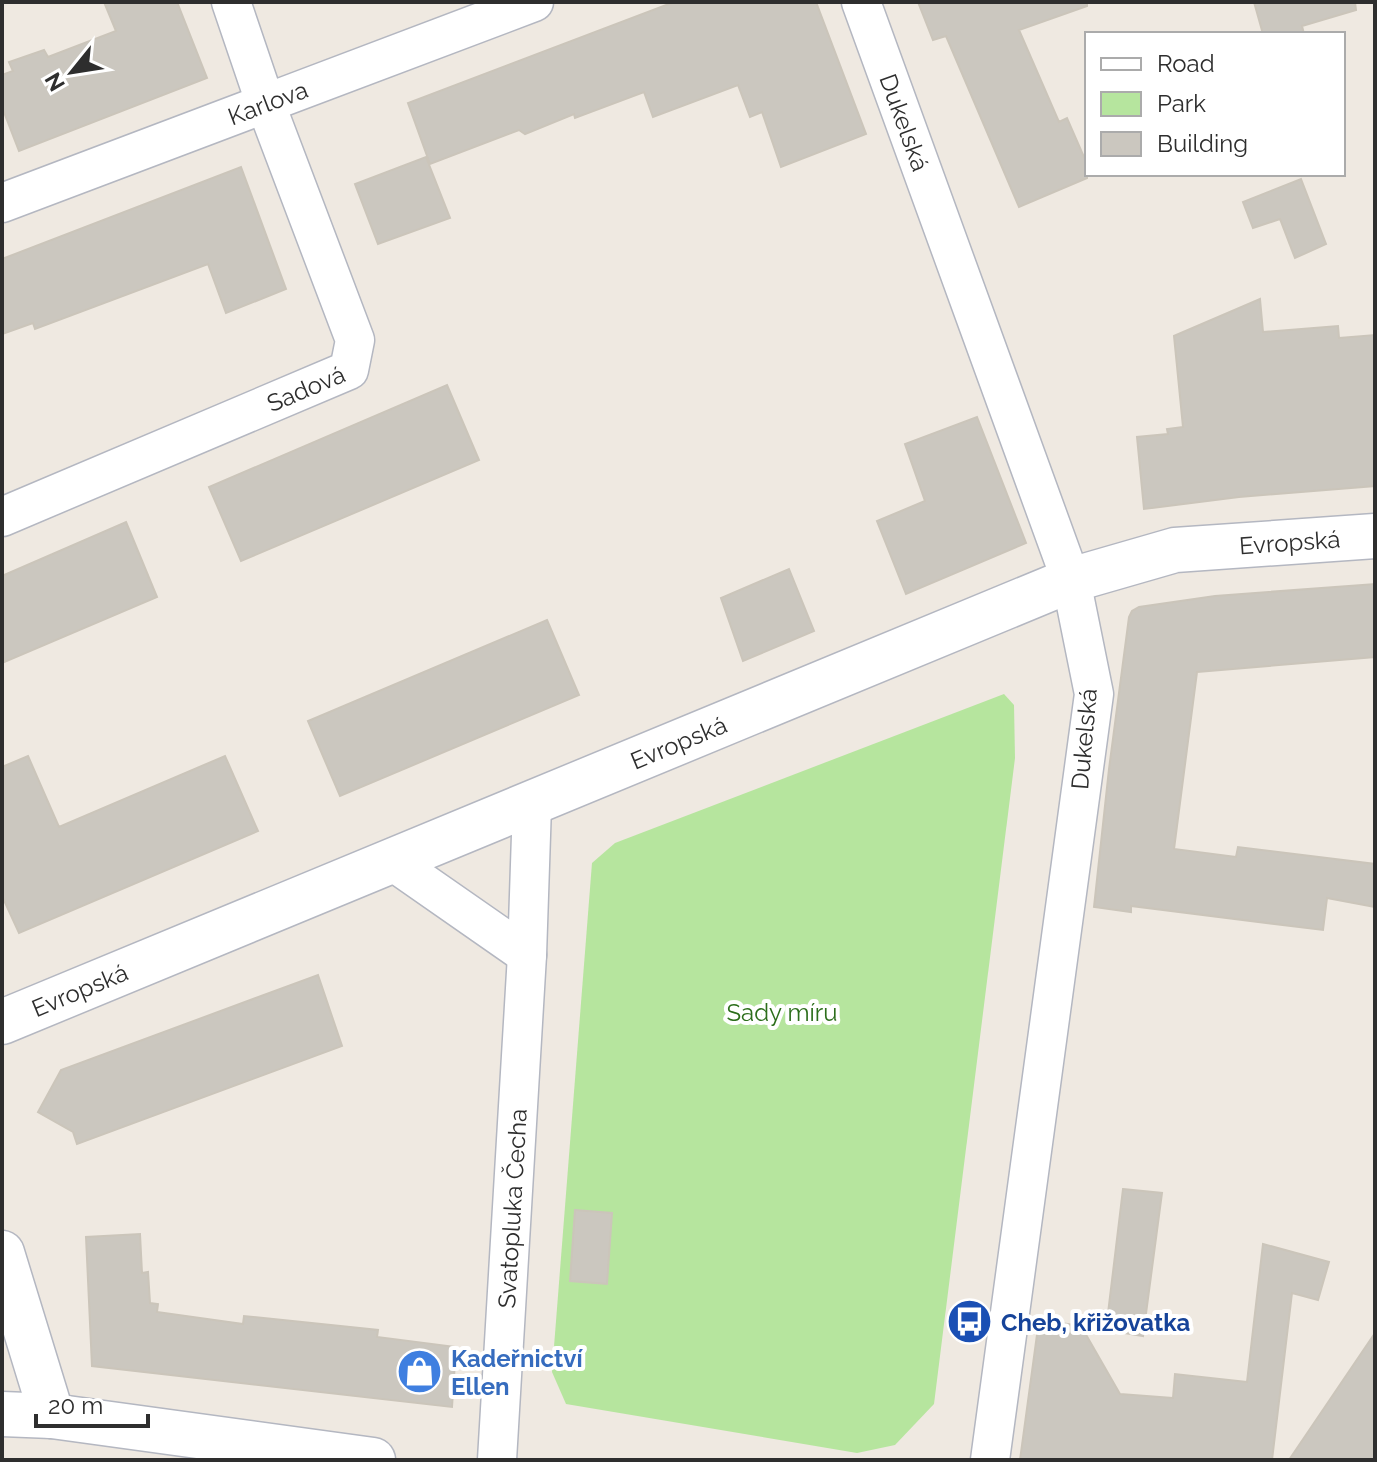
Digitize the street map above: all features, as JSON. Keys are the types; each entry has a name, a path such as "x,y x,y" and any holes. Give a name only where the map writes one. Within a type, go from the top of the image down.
{"main road":[{"name":"Evropská","path":"2,1022 1071,580 1175,550 1375,536"},
{"path":"2,1253 52,1416"},
{"path":"2,1414 52,1416 373,1460"}],"street":[{"path":"231,2 266,105"},
{"name":"Karlova","path":"2,203 534,2"},
{"name":"Dukelská","path":"861,2 1071,580 1094,694 990,1460"},
{"name":"Sadová","path":"2,517 349,370 355,340 266,105"},
{"name":"Svatopluka Čecha","path":"497,1460 527,955 532,805"},
{"path":"392,861 527,955"}],"green space":[{"name":"Sady míru","path":"1004,694 1014,705 1015,758 934,1404 895,1445 857,1453 566,1404 552,1372 592,863 615,843"}],"building":[{"path":"104,2 177,2 207,78 19,151 2,107 2,75 13,71 9,62 44,50 48,57 116,31"},
{"path":"674,2 816,2 866,134 781,167 762,112 750,117 738,85 653,117 644,92 575,118 574,114 525,134 519,130 430,164 408,103"},
{"path":"918,2 1087,2 1087,6 1019,30 1059,122 1067,118 1085,159 1087,178 1019,207 946,36 933,40"},
{"path":"1254,2 1355,2 1356,10 1302,26 1304,32 1262,32"},
{"path":"426,157 450,218 378,244 355,184"},
{"path":"241,167 286,289 226,313 208,264 35,329 33,323 2,334 2,259"},
{"path":"1301,179 1326,244 1295,258 1280,219 1253,228 1243,202"},
{"path":"1260,299 1263,332 1338,326 1339,338 1375,335 1375,486 1239,497 1144,509 1137,437 1168,434 1167,429 1183,427 1174,336"},
{"path":"447,385 479,460 241,561 209,487"},
{"path":"977,417 1026,543 906,594 877,521 925,501 905,444"},
{"path":"126,522 157,597 2,663 2,576"},
{"path":"789,569 814,631 743,661 721,598"},
{"path":"1375,584 1375,657 1197,672 1174,849 1236,857 1238,847 1375,864 1375,907 1327,898 1323,930 1131,906 1131,912 1094,907 1109,769 1132,611 1139,607 1215,596"},
{"path":"547,620 579,695 340,796 308,721"},
{"path":"28,756 59,827 225,756 258,831 19,933 2,896 2,767"},
{"path":"318,975 342,1046 77,1144 73,1132 38,1112 61,1070"},
{"path":"1123,1189 1162,1193 1143,1336 1106,1330"},
{"path":"575,1210 612,1213 607,1284 570,1281"},
{"path":"140,1234 142,1273 148,1272 150,1303 158,1304 157,1312 243,1324 244,1316 378,1330 377,1337 456,1347 452,1407 92,1366 86,1237"},
{"path":"1263,1244 1329,1262 1318,1300 1292,1293 1272,1460 1020,1460 1039,1320 1081,1326 1120,1394 1173,1398 1175,1374 1247,1382"},
{"path":"1375,1333 1375,1460 1289,1460"}],"place":[{"name":"Cheb, křižovatka","path":"970,1322"},
{"name":"Kadeřnictví Ellen","path":"420,1372"}]}
